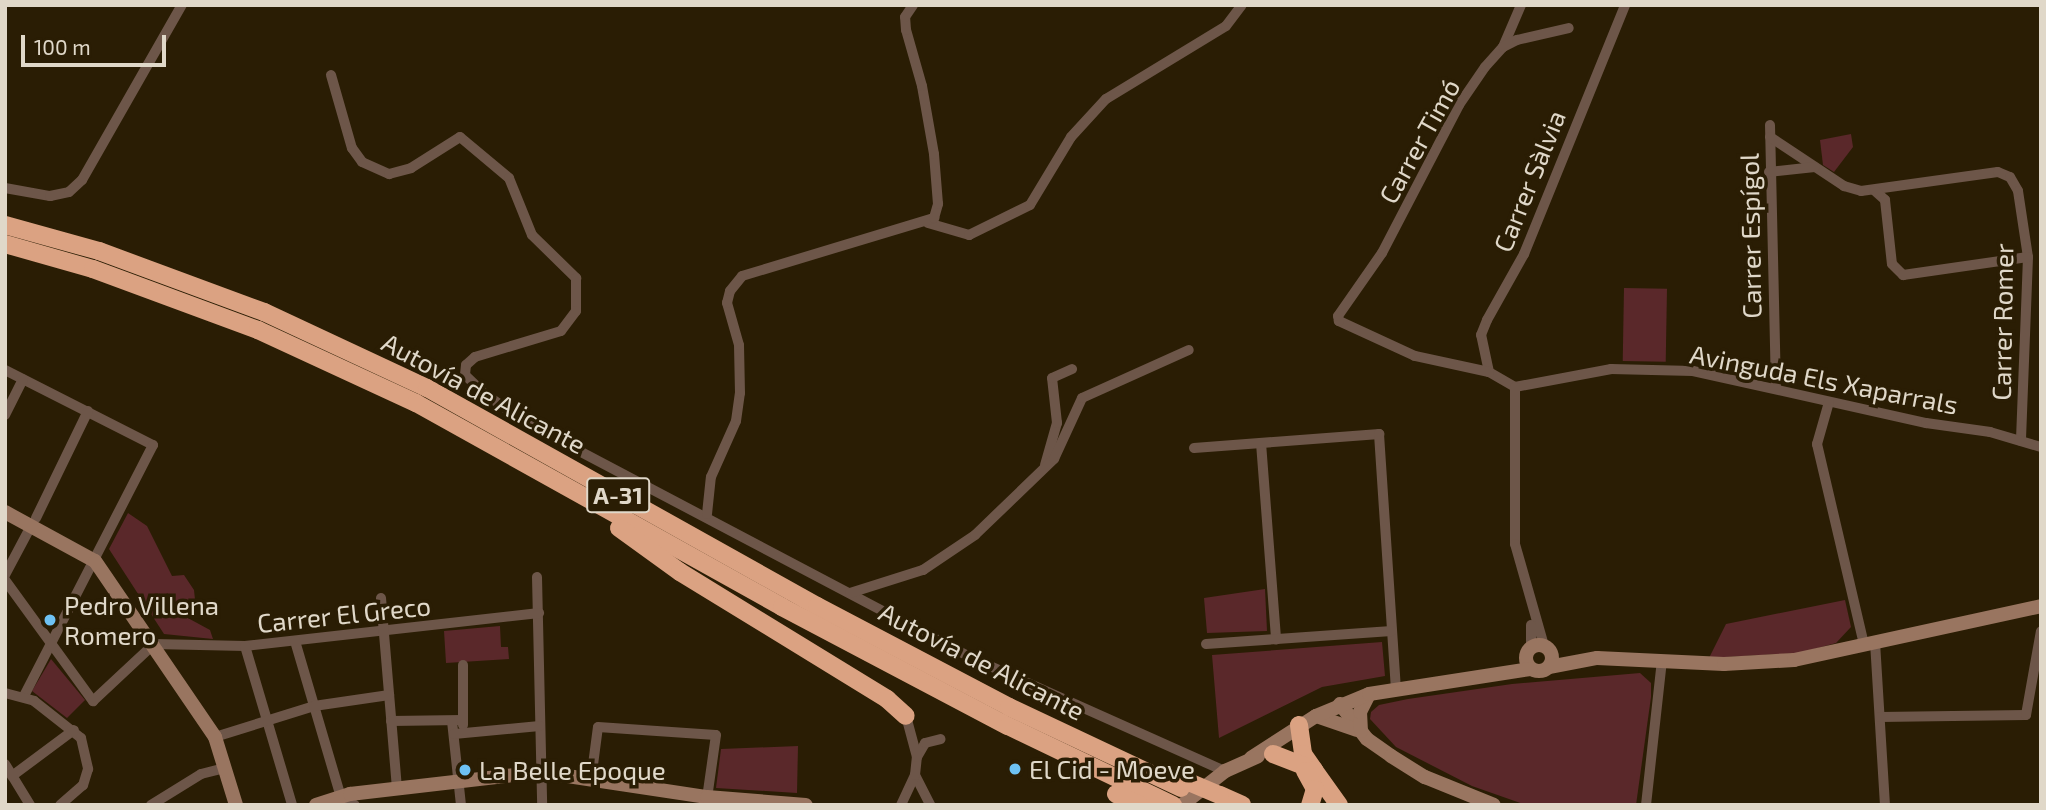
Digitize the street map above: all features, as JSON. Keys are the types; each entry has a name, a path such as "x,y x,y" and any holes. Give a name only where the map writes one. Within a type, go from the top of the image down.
{"highway":[{"name":"Autovía de Alicante","path":"5,225 99,251 264,312 426,388 829,612 1009,707 1156,774 1178,796"},
{"name":"Autovía de Alicante","path":"5,244 93,269 258,330 416,403 984,714 1178,796 1242,805"},
{"path":"555,481 571,499 680,572 887,699 906,716"},
{"path":"1299,725 1303,754 1339,805"},
{"path":"1273,754 1314,769"},
{"path":"1295,761 1312,780 1310,805"},
{"path":"1116,794 1140,805"}],"street":[{"path":"5,188 50,196 69,192 82,180 182,5"},
{"path":"914,5 905,17 907,39 922,86 938,204 928,223"},
{"path":"706,514 711,477 736,421 740,393 739,345 727,303 730,291 742,276 842,243 928,223 969,235 1030,205 1072,137 1106,99 1226,26 1242,5"},
{"name":"Carrer Timó","path":"1489,372 1415,356 1339,321 1338,316 1382,253 1459,105 1503,47 1521,5"},
{"name":"Carrer Sàlvia","path":"1489,372 1481,335 1524,254 1625,5"},
{"path":"1503,47 1569,28"},
{"path":"331,75 352,148 362,162 389,174 411,168 460,137 509,177 532,235 576,278 579,299 571,322 561,331 475,357 466,365 470,382 528,424 706,514 850,593 1065,703 1225,771"},
{"name":"Carrer Espígol","path":"1770,125 1776,388"},
{"path":"1770,137 1844,186 1874,190 1898,186"},
{"path":"1781,171 1787,159 1786,148"},
{"path":"1769,172 1815,167"},
{"name":"Carrer Romer","path":"1898,186 1998,172 2010,177 2018,191 2028,257 2021,441"},
{"path":"1885,200 1898,186"},
{"path":"1874,190 1885,200 1892,264 1903,275 2028,257"},
{"path":"850,593 923,570 939,561 975,535 1054,459 1082,398 1189,349"},
{"name":"Avinguda Els Xaparrals","path":"1515,387 1526,381 1647,368 1692,371 2041,447"},
{"path":"1045,466 1057,423 1052,378 1072,369"},
{"path":"5,370 153,445 98,557 24,696"},
{"path":"1489,372 1515,387 1512,508 1537,649 1549,667"},
{"path":"5,415 23,379"},
{"path":"1829,402 1817,444 1870,643 1880,717 1885,805"},
{"path":"88,411 5,578 93,701 153,643"},
{"path":"1194,448 1378,435 1396,687"},
{"path":"1261,443 1276,639"},
{"path":"5,502 33,522 98,557 215,737 236,805"},
{"path":"5,512 33,522"},
{"path":"537,577 542,805"},
{"path":"381,598 397,789"},
{"path":"1482,674 1537,649 1597,659 1724,664 1794,660 2041,606"},
{"name":"Carrer El Greco","path":"153,643 245,646 539,613"},
{"path":"1206,644 1392,631"},
{"path":"1880,717 2026,715 2041,631"},
{"path":"295,641 341,797 355,805"},
{"path":"245,646 292,805"},
{"path":"1530,668 1537,649"},
{"path":"1178,796 1251,758 1299,725 1339,704 1369,694 1396,687 1482,674 1530,668 1544,671 1549,667 1597,659"},
{"path":"1646,805 1662,660"},
{"path":"461,805 457,721 463,665"},
{"path":"5,693 24,696 74,730 88,754 88,769 83,785 60,805"},
{"path":"1361,732 1360,712 1369,694"},
{"path":"215,737 314,706 389,695"},
{"path":"1339,704 1361,732"},
{"path":"901,805 915,775 917,757 906,716"},
{"path":"1316,716 1361,732 1424,777 1494,805"},
{"path":"391,721 457,721"},
{"path":"1251,758 1273,754 1299,725"},
{"path":"458,733 540,726"},
{"path":"591,780 597,727 716,735 707,801"},
{"path":"12,776 74,730"},
{"path":"917,757 925,743 941,739"},
{"path":"5,764 30,805"},
{"path":"150,805 201,774 225,768"},
{"path":"316,805 341,797 541,772 707,801 806,805"},
{"path":"915,775 930,805"}],"shaded area":[{"path":"1851,134 1853,147 1834,172 1823,165 1820,140"},
{"path":"1624,288 1667,289 1666,362 1623,361"},
{"path":"128,513 147,526 172,576 184,575 194,590 196,609 186,617 210,630 213,639 164,634 109,549"},
{"path":"1265,589 1267,631 1207,633 1204,598"},
{"path":"1845,600 1851,627 1836,643 1800,653 1709,658 1726,624"},
{"path":"500,626 501,647 508,647 509,659 446,663 444,631"},
{"path":"1382,642 1385,676 1322,687 1219,738 1212,655"},
{"path":"51,659 85,700 67,718 32,691"},
{"path":"1640,673 1651,683 1651,697 1636,805 1526,805 1472,786 1396,747 1370,719 1371,712 1379,705 1408,699 1512,684"},
{"path":"798,746 797,793 716,788 721,749"}],"place":[{"name":"Pedro Villena Romero","path":"50,620"},
{"name":"El Cid - Moeve","path":"1015,769"},
{"name":"La Belle Epoque","path":"465,770"}]}
